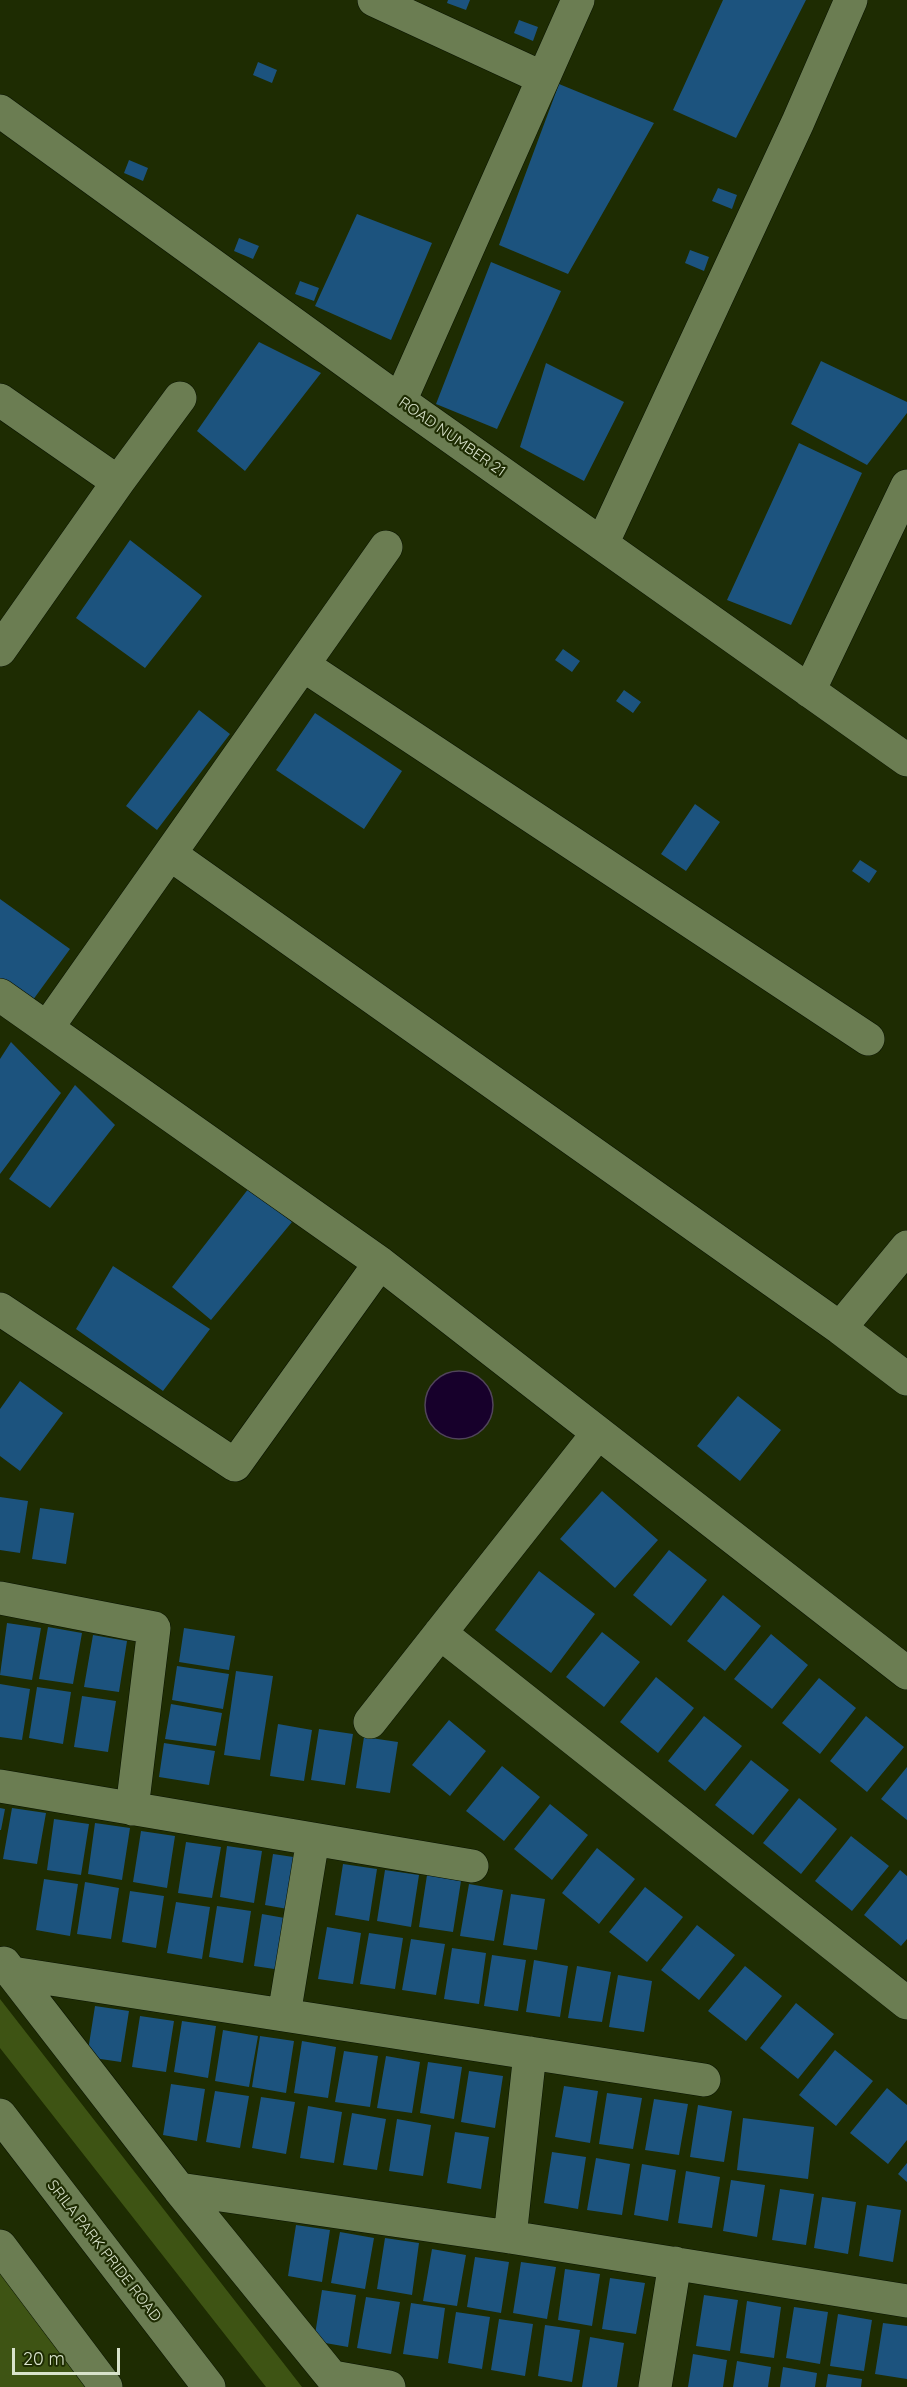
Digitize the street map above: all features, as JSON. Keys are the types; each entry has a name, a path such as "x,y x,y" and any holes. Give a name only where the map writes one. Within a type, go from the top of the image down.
{"street":[{"path":"374,0 543,78"},
{"path":"400,401 578,0"},
{"path":"602,544 798,123 851,0"},
{"name":"ROAD NUMBER 21","path":"0,111 400,401 907,760"},
{"path":"0,650 180,398"},
{"path":"0,400 118,482"},
{"path":"809,691 907,486"},
{"path":"47,1028 386,547"},
{"path":"303,665 868,1039"},
{"path":"170,854 840,1328 907,1379"},
{"path":"0,994 380,1263 907,1673"},
{"path":"840,1328 907,1247"},
{"path":"0,1309 235,1465 380,1263"},
{"path":"370,1722 598,1433"},
{"path":"0,1598 154,1628 132,1809"},
{"path":"440,1633 907,2002"},
{"path":"0,1786 472,1866"},
{"path":"284,2015 313,1839"},
{"path":"6,1965 284,2015 704,2080"},
{"path":"6,1965 179,2189 336,2382 388,2387"},
{"path":"510,2237 530,2053"},
{"name":"SRILA PARK PRIDE ROAD","path":"0,2115 209,2387"},
{"path":"179,2189 510,2237 907,2301"},
{"path":"0,2246 106,2387"},
{"path":"655,2387 675,2263"}],"green space":[{"path":"0,1999 302,2387 266,2387 0,2048"},
{"path":"0,2243 114,2387 0,2387"}],"shaded area":[{"path":"452,1371 466,1371 478,1376 488,1386 493,1405 488,1424 478,1434 466,1439 452,1439 440,1434 430,1424 425,1412 425,1398 430,1386 440,1376"}],"building":[{"path":"448,0 470,0 466,10 447,3"},
{"path":"723,0 806,0 736,138 673,110"},
{"path":"519,20 538,27 533,41 514,33"},
{"path":"258,62 277,70 272,83 253,75"},
{"path":"559,84 654,123 568,274 499,245"},
{"path":"129,160 148,168 143,181 124,173"},
{"path":"718,188 737,195 732,209 712,201"},
{"path":"357,214 432,243 391,340 315,306"},
{"path":"239,238 259,246 253,259 234,251"},
{"path":"690,250 709,257 704,271 685,263"},
{"path":"491,262 561,291 497,429 436,404"},
{"path":"300,281 319,288 314,301 295,294"},
{"path":"259,342 321,373 245,471 197,431"},
{"path":"821,361 907,402 907,413 867,465 791,424"},
{"path":"546,363 624,402 584,481 520,447"},
{"path":"799,443 862,473 791,625 727,600"},
{"path":"130,540 202,596 145,668 76,618"},
{"path":"563,649 580,661 572,672 555,660"},
{"path":"624,690 641,702 633,713 616,701"},
{"path":"199,710 230,734 157,830 126,806"},
{"path":"315,713 402,771 364,829 276,770"},
{"path":"695,804 720,822 686,871 661,854"},
{"path":"860,860 877,871 869,883 852,871"},
{"path":"0,899 70,949 30,1004 0,982"},
{"path":"11,1042 61,1093 0,1174 0,1059"},
{"path":"75,1085 115,1125 50,1208 9,1179"},
{"path":"249,1188 292,1222 211,1320 172,1287"},
{"path":"113,1266 210,1329 163,1391 76,1329"},
{"path":"20,1381 63,1413 20,1471 0,1456 0,1409"},
{"path":"738,1396 781,1430 740,1481 697,1446"},
{"path":"602,1491 658,1540 615,1588 560,1539"},
{"path":"0,1497 28,1501 20,1553 0,1550"},
{"path":"40,1508 74,1513 66,1564 32,1559"},
{"path":"669,1550 707,1580 671,1626 633,1595"},
{"path":"539,1571 595,1614 551,1673 495,1630"},
{"path":"723,1595 761,1626 725,1671 687,1641"},
{"path":"7,1623 41,1628 32,1680 0,1675"},
{"path":"48,1627 82,1633 73,1684 39,1679"},
{"path":"184,1628 235,1636 229,1670 179,1662"},
{"path":"602,1632 640,1662 604,1707 566,1677"},
{"path":"771,1634 808,1665 772,1709 734,1679"},
{"path":"93,1635 127,1641 119,1692 84,1687"},
{"path":"177,1666 229,1674 223,1709 172,1700"},
{"path":"236,1671 273,1676 260,1760 224,1755"},
{"path":"656,1677 694,1708 658,1753 620,1722"},
{"path":"819,1678 856,1708 820,1754 782,1723"},
{"path":"0,1684 30,1689 22,1740 0,1737"},
{"path":"37,1687 71,1692 63,1744 29,1738"},
{"path":"82,1696 116,1701 108,1752 74,1747"},
{"path":"171,1704 222,1713 216,1746 165,1739"},
{"path":"704,1716 742,1746 705,1791 668,1761"},
{"path":"866,1716 904,1747 867,1792 830,1761"},
{"path":"449,1720 486,1751 450,1796 412,1765"},
{"path":"278,1724 312,1730 304,1781 270,1776"},
{"path":"319,1729 353,1734 345,1785 311,1780"},
{"path":"364,1737 398,1742 390,1793 356,1788"},
{"path":"164,1743 215,1751 209,1785 159,1777"},
{"path":"751,1760 789,1790 753,1835 715,1805"},
{"path":"502,1766 540,1797 504,1841 466,1811"},
{"path":"907,1767 907,1820 881,1799"},
{"path":"799,1798 837,1829 801,1874 763,1843"},
{"path":"550,1804 588,1835 552,1880 514,1849"},
{"path":"0,1808 5,1809 1,1830 0,1830"},
{"path":"12,1808 46,1813 37,1864 3,1859"},
{"path":"54,1819 89,1824 81,1875 47,1870"},
{"path":"95,1823 130,1828 122,1880 88,1874"},
{"path":"141,1831 175,1836 167,1888 133,1882"},
{"path":"851,1836 889,1866 852,1911 815,1881"},
{"path":"186,1842 221,1847 212,1898 178,1893"},
{"path":"227,1846 262,1851 254,1903 220,1897"},
{"path":"597,1848 635,1879 599,1924 562,1893"},
{"path":"273,1854 307,1859 299,1911 265,1905"},
{"path":"343,1864 377,1869 369,1921 335,1915"},
{"path":"385,1870 419,1875 411,1927 377,1921"},
{"path":"900,1870 907,1876 907,1939 901,1946 864,1915"},
{"path":"427,1875 461,1881 453,1932 419,1927"},
{"path":"44,1879 78,1884 70,1936 36,1930"},
{"path":"85,1882 119,1888 111,1939 77,1934"},
{"path":"469,1884 503,1890 494,1941 460,1936"},
{"path":"645,1887 683,1917 647,1962 609,1932"},
{"path":"130,1891 164,1896 156,1948 122,1942"},
{"path":"511,1894 545,1899 537,1950 503,1945"},
{"path":"176,1902 210,1907 202,1959 167,1953"},
{"path":"217,1906 251,1911 243,1963 209,1957"},
{"path":"262,1914 296,1920 288,1971 254,1966"},
{"path":"697,1925 735,1955 699,2000 661,1970"},
{"path":"327,1927 361,1933 353,1984 318,1979"},
{"path":"369,1933 403,1938 395,1989 360,1984"},
{"path":"411,1939 445,1944 436,1995 402,1990"},
{"path":"452,1948 486,1953 479,2004 444,1999"},
{"path":"492,1955 526,1960 518,2011 484,2006"},
{"path":"534,1960 568,1966 560,2017 526,2012"},
{"path":"577,1966 611,1972 602,2022 568,2018"},
{"path":"745,1966 782,1996 746,2041 708,2011"},
{"path":"618,1975 652,1981 644,2032 609,2027"},
{"path":"796,2003 834,2034 798,2079 760,2048"},
{"path":"95,2006 129,2011 121,2062 87,2057"},
{"path":"140,2016 174,2021 166,2072 132,2067"},
{"path":"182,2021 216,2026 208,2078 174,2072"},
{"path":"223,2030 258,2036 249,2087 215,2081"},
{"path":"260,2036 294,2041 286,2093 252,2087"},
{"path":"302,2041 336,2047 328,2098 294,2093"},
{"path":"835,2050 873,2081 836,2126 799,2095"},
{"path":"344,2051 378,2056 370,2107 335,2102"},
{"path":"386,2056 420,2062 412,2113 377,2108"},
{"path":"428,2062 462,2067 454,2119 420,2113"},
{"path":"469,2071 503,2076 495,2128 461,2122"},
{"path":"171,2084 205,2089 197,2141 163,2135"},
{"path":"564,2086 598,2091 590,2143 555,2137"},
{"path":"887,2088 907,2105 907,2140 888,2164 850,2133"},
{"path":"215,2091 249,2096 240,2148 206,2142"},
{"path":"607,2093 642,2098 633,2149 599,2144"},
{"path":"261,2097 295,2102 286,2154 252,2148"},
{"path":"654,2099 688,2104 679,2155 645,2150"},
{"path":"698,2105 732,2111 724,2162 690,2157"},
{"path":"308,2106 342,2112 334,2163 300,2158"},
{"path":"352,2113 386,2119 377,2170 343,2165"},
{"path":"743,2118 814,2127 808,2179 737,2170"},
{"path":"397,2119 431,2125 423,2176 389,2171"},
{"path":"455,2132 489,2137 481,2189 447,2183"},
{"path":"552,2152 586,2157 578,2209 544,2203"},
{"path":"596,2158 630,2164 622,2215 587,2210"},
{"path":"907,2163 907,2182 898,2174"},
{"path":"642,2164 676,2170 668,2221 634,2215"},
{"path":"686,2171 720,2177 712,2228 678,2223"},
{"path":"731,2180 765,2185 757,2237 723,2231"},
{"path":"780,2189 814,2194 806,2245 772,2240"},
{"path":"822,2197 856,2202 848,2254 814,2248"},
{"path":"867,2205 901,2210 893,2262 859,2256"},
{"path":"296,2225 330,2230 322,2282 288,2276"},
{"path":"340,2232 374,2238 365,2289 331,2283"},
{"path":"385,2238 419,2243 412,2295 377,2289"},
{"path":"432,2249 466,2255 457,2306 423,2301"},
{"path":"475,2257 509,2262 501,2313 467,2307"},
{"path":"521,2262 556,2267 547,2319 513,2313"},
{"path":"565,2269 600,2274 592,2326 558,2320"},
{"path":"610,2278 645,2283 636,2334 602,2329"},
{"path":"322,2290 356,2295 348,2347 314,2341"},
{"path":"704,2295 738,2300 730,2351 696,2346"},
{"path":"366,2297 400,2302 391,2354 357,2348"},
{"path":"747,2301 781,2307 774,2358 740,2353"},
{"path":"411,2303 445,2308 438,2359 403,2354"},
{"path":"794,2307 828,2312 820,2364 786,2358"},
{"path":"456,2312 490,2317 482,2369 448,2363"},
{"path":"838,2314 872,2320 864,2371 830,2366"},
{"path":"499,2319 533,2324 525,2376 491,2370"},
{"path":"883,2323 907,2326 907,2379 875,2374"},
{"path":"545,2325 580,2330 572,2382 538,2376"},
{"path":"590,2337 624,2343 617,2387 582,2387"},
{"path":"693,2354 727,2360 723,2387 688,2387"},
{"path":"737,2361 771,2367 768,2387 733,2387"},
{"path":"783,2367 817,2373 815,2387 780,2387"},
{"path":"828,2374 862,2379 861,2387 826,2387"}]}
